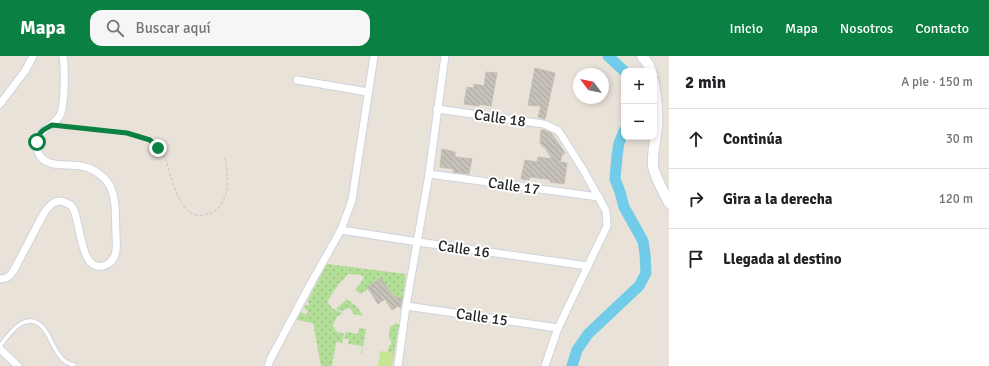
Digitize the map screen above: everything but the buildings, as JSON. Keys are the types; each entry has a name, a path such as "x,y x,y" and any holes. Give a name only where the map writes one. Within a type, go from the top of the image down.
{"street":[{"path":"0,104 25,71 33,56"},
{"path":"0,279 10,276 14,270 44,212 50,205 61,201 72,207 77,220 86,257 89,261 95,265 104,265 108,264 115,255 115,202 109,184 94,170 82,166 50,163 40,156 37,148 38,136 42,131 58,119 63,105 63,56"},
{"path":"268,366 311,283 341,230 352,200 374,56"},
{"path":"398,366 406,306 429,174 444,56"},
{"path":"642,56 650,68"},
{"path":"297,80 368,92"},
{"path":"656,104 657,125 653,154 653,167 656,177 669,203"},
{"name":"Calle 18","path":"437,109 544,124 557,130 599,197"},
{"name":"Calle 17","path":"429,174 599,197"},
{"path":"545,366 558,328 606,226 606,211 599,197"},
{"name":"Calle 16","path":"341,230 588,266"},
{"name":"Calle 15","path":"406,306 558,328"},
{"path":"0,348 18,366"}],"lane":[{"path":"0,348 13,330 25,321 31,321 46,331 62,360 74,366"}],"path":[{"path":"52,125 127,133 150,140 158,148 165,159 180,200 189,211 199,216 212,214 220,207 226,193 228,181 226,156"}],"green space":[{"path":"327,264 406,274 403,299 398,298 397,303 381,278 367,287 368,289 361,294 355,290 364,278 361,275 348,274 338,285 327,302 333,309 341,312 342,314 338,316 333,326 337,332 344,334 342,343 336,342 332,366 321,366 313,323 297,320 301,312 306,315 308,311 304,308 305,305 308,306 309,303 307,302"},
{"path":"347,299 357,307 363,316 353,314 352,310 349,308 343,311 336,309"},
{"path":"396,323 399,325 391,366 393,353 388,352 389,346 391,345 391,341 389,339 390,327"},
{"path":"359,328 366,329 362,354 363,346 348,344 349,339 344,338 346,332 358,334"},
{"path":"380,351 393,353 391,366 378,366"}],"waterway":[{"path":"608,56 621,68"},
{"path":"572,366 577,350 588,334 639,286 646,273 643,241 624,207 615,179 617,156 621,138"}],"route":[{"path":"37,142 38,136 42,131 52,125 127,133 150,140 158,148"}]}
